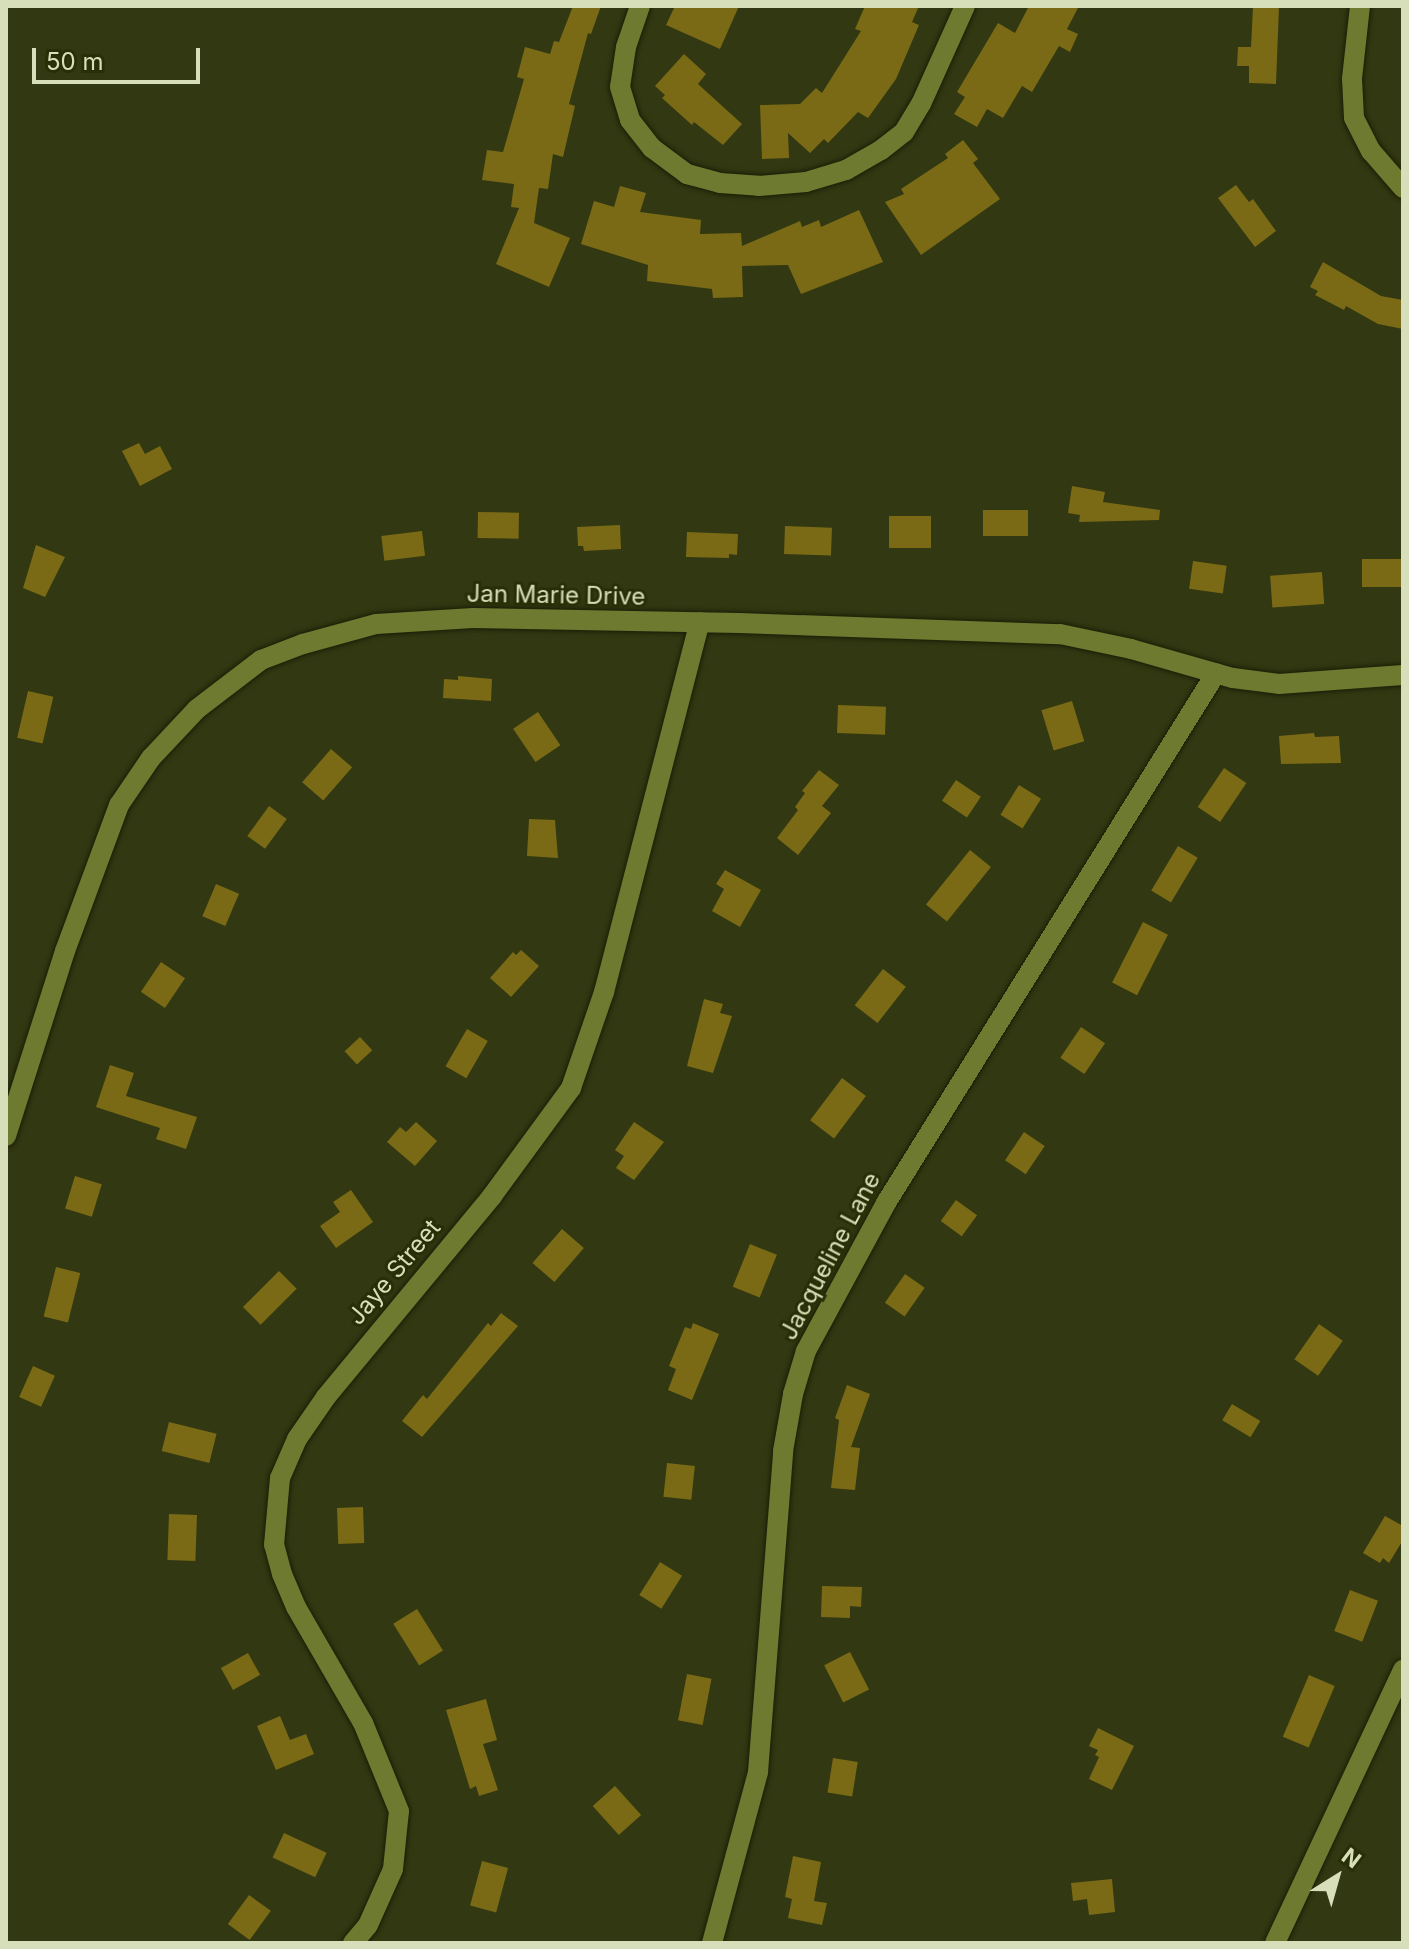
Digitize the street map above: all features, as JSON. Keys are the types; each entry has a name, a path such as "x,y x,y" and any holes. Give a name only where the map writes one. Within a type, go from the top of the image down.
{"street":[{"path":"640,6 626,47 620,87 630,120 652,148 687,174 720,183 759,186 806,182 846,170 881,150 904,132 921,104 965,6"},
{"path":"1360,6 1352,79 1354,118 1371,151 1403,188"},
{"name":"Jan Marie Drive","path":"6,1136 65,951 119,805 174,731 226,685 261,660 303,644 376,624 473,618 700,622 1060,634 1131,649 1216,673 1279,684 1403,675"},
{"name":"Jaye Street","path":"353,1943 368,1925 393,1869 399,1811 363,1723 296,1607 282,1574 274,1545 280,1478 297,1439 326,1397 492,1196 571,1088 604,992 700,622"},
{"name":"Jacqueline Lane","path":"712,1943 758,1772 783,1451 793,1394 806,1351 886,1203 1216,673"},
{"path":"1275,1943 1403,1670"}],"building":[{"path":"573,6 601,6 591,34 588,33 569,104 575,106 563,157 553,154 548,189 539,188 534,223 570,238 549,287 496,264 519,208 511,207 514,184 482,180 487,150 503,152 524,79 517,77 525,47 550,54 554,41 559,42"},
{"path":"675,6 739,6 720,49 666,25"},
{"path":"865,6 919,6 912,22 919,25 896,79 868,118 858,112 828,143 824,139 810,153 788,133 789,158 762,159 760,105 800,104 816,88 822,93 861,31 855,29"},
{"path":"1029,6 1079,6 1067,29 1078,34 1070,52 1059,46 1032,92 1022,86 1003,118 987,109 977,127 954,114 965,97 957,92 998,23 1015,33"},
{"path":"1253,6 1279,7 1276,84 1249,83 1249,66 1237,66 1238,47 1251,47"},
{"path":"684,54 706,74 698,84 742,124 723,145 694,122 692,125 662,98 665,95 655,86"},
{"path":"963,140 978,159 973,163 1000,199 921,255 885,202 904,194 901,189 948,158 945,154"},
{"path":"1236,185 1249,202 1253,199 1276,231 1255,247 1218,198"},
{"path":"620,186 646,193 640,212 701,220 700,234 741,233 742,246 800,221 802,227 819,220 821,227 859,210 883,262 801,294 788,265 742,266 743,297 713,298 712,289 647,281 648,265 581,244 594,201 614,207"},
{"path":"1323,262 1381,296 1403,300 1403,329 1378,324 1346,306 1344,310 1315,295 1318,291 1310,287"},
{"path":"139,443 145,454 160,446 172,469 140,486 122,451"},
{"path":"1072,486 1105,492 1103,502 1160,510 1159,520 1079,522 1080,515 1068,513"},
{"path":"983,510 1028,510 1028,536 983,536"},
{"path":"478,512 519,513 519,539 478,538"},
{"path":"889,516 931,516 931,548 889,548"},
{"path":"620,525 621,549 584,551 583,546 578,546 577,527"},
{"path":"785,526 832,528 831,556 784,554"},
{"path":"422,531 425,556 384,561 381,536"},
{"path":"687,532 738,534 737,555 729,554 729,558 686,557"},
{"path":"36,545 65,557 45,597 23,588"},
{"path":"1362,559 1403,559 1403,587 1362,587"},
{"path":"1193,561 1227,566 1223,593 1189,589"},
{"path":"1322,572 1324,604 1272,608 1270,576"},
{"path":"458,676 492,679 491,701 443,698 444,679 458,680"},
{"path":"28,691 53,697 43,744 17,738"},
{"path":"1072,701 1084,741 1054,751 1041,710"},
{"path":"838,705 886,707 885,735 837,733"},
{"path":"538,712 560,745 535,762 513,729"},
{"path":"1314,733 1315,737 1339,736 1341,763 1281,764 1279,736"},
{"path":"331,749 352,767 323,801 302,782"},
{"path":"1224,768 1246,783 1220,822 1198,807"},
{"path":"819,770 839,785 822,806 831,813 798,855 777,838 798,810 795,807 805,793 802,791"},
{"path":"956,780 981,797 967,818 942,801"},
{"path":"1019,785 1041,799 1023,828 1000,815"},
{"path":"269,806 287,819 265,849 247,836"},
{"path":"529,819 555,820 558,858 527,856"},
{"path":"1178,846 1198,858 1171,902 1151,891"},
{"path":"970,850 991,867 947,921 926,904"},
{"path":"725,870 761,890 740,927 712,911 724,889 716,884"},
{"path":"216,884 239,894 225,926 202,916"},
{"path":"1143,922 1168,935 1137,995 1112,983"},
{"path":"521,950 539,966 511,997 490,978 513,952 516,955"},
{"path":"161,962 185,978 165,1008 141,992"},
{"path":"883,969 906,987 878,1023 855,1005"},
{"path":"704,999 723,1004 720,1013 732,1016 713,1073 687,1066"},
{"path":"1081,1027 1105,1043 1084,1074 1060,1058"},
{"path":"467,1029 488,1041 466,1078 446,1066"},
{"path":"360,1037 372,1050 357,1064 345,1051"},
{"path":"110,1065 134,1073 126,1096 197,1117 186,1149 156,1139 160,1128 96,1107"},
{"path":"842,1078 866,1096 834,1138 810,1120"},
{"path":"416,1122 437,1141 415,1166 387,1142 400,1127 406,1132"},
{"path":"634,1122 664,1142 634,1180 616,1168 624,1156 615,1150"},
{"path":"1024,1132 1045,1146 1026,1174 1005,1160"},
{"path":"75,1176 102,1184 92,1217 65,1209"},
{"path":"351,1190 373,1222 336,1248 320,1226 340,1212 333,1202"},
{"path":"956,1200 977,1215 962,1236 941,1221"},
{"path":"562,1229 584,1248 554,1282 532,1263"},
{"path":"750,1244 777,1255 760,1298 733,1287"},
{"path":"56,1267 80,1273 68,1323 44,1316"},
{"path":"279,1271 297,1289 261,1325 243,1307"},
{"path":"905,1274 925,1288 905,1316 885,1303"},
{"path":"501,1313 518,1326 422,1437 402,1421 423,1395 427,1399 488,1323 491,1326"},
{"path":"693,1323 719,1334 692,1400 668,1390 676,1369 669,1366 685,1327 691,1329"},
{"path":"1319,1324 1343,1341 1318,1376 1294,1359"},
{"path":"33,1366 55,1376 41,1407 19,1397"},
{"path":"847,1385 870,1394 851,1447 860,1448 855,1490 831,1488 839,1420 835,1418"},
{"path":"1232,1404 1260,1421 1251,1437 1222,1420"},
{"path":"169,1422 217,1434 209,1463 162,1451"},
{"path":"667,1463 695,1466 691,1500 663,1497"},
{"path":"363,1507 364,1543 338,1544 337,1508"},
{"path":"169,1514 197,1515 195,1561 167,1560"},
{"path":"1385,1516 1403,1526 1403,1540 1389,1563 1383,1558 1380,1563 1363,1553"},
{"path":"660,1562 682,1576 661,1609 639,1595"},
{"path":"822,1586 862,1587 861,1607 850,1606 850,1618 821,1617"},
{"path":"1350,1590 1378,1601 1362,1642 1334,1631"},
{"path":"417,1609 443,1651 419,1665 393,1624"},
{"path":"850,1652 869,1689 843,1703 824,1665"},
{"path":"248,1653 260,1675 233,1690 221,1668"},
{"path":"687,1674 712,1679 703,1725 678,1720"},
{"path":"1309,1675 1335,1686 1309,1748 1283,1737"},
{"path":"486,1699 497,1740 483,1744 498,1790 479,1796 476,1786 470,1789 446,1710"},
{"path":"280,1716 290,1740 306,1734 314,1754 276,1770 257,1726"},
{"path":"1098,1728 1134,1746 1112,1790 1089,1779 1099,1757 1095,1755 1098,1750 1089,1746"},
{"path":"833,1758 858,1762 852,1796 828,1793"},
{"path":"615,1786 641,1815 619,1835 593,1806"},
{"path":"284,1833 327,1853 315,1877 273,1857"},
{"path":"793,1856 821,1862 814,1901 827,1903 822,1925 788,1918 792,1899 785,1897"},
{"path":"482,1861 508,1868 496,1912 470,1905"},
{"path":"1112,1879 1115,1912 1089,1915 1087,1899 1073,1901 1071,1883"},
{"path":"249,1895 271,1911 250,1940 228,1924"}]}
